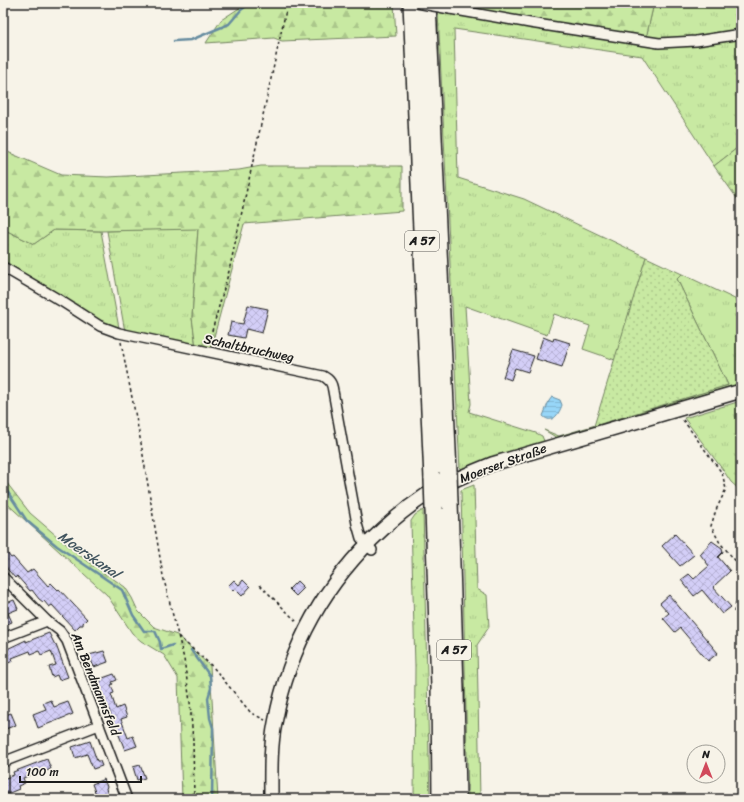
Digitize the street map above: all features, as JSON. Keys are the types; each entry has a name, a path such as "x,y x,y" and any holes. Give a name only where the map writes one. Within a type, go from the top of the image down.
{"highway":[{"name":"A 57","path":"412,3 433,479 442,505 455,689 457,799"},
{"name":"A 57","path":"427,3 448,472 442,505 440,687 441,799"}],"street":[{"path":"417,3 530,23 659,43 696,41 741,34"},
{"name":"Schaltbruchweg","path":"3,267 100,326 119,333 208,353 323,376 328,379 332,383 357,524 361,538 369,547"},
{"name":"Moerser Straße","path":"270,799 272,750 275,724 288,673 305,631 322,600 346,566 369,547 400,514 426,496 462,476 492,464 741,391"},
{"name":"Am Bendmannsfeld","path":"3,577 60,631 67,641 127,799"},
{"path":"3,638 48,621"},
{"path":"3,762 99,725"}],"path":[{"path":"208,353 212,331 229,271 287,8 286,4"},
{"path":"119,333 142,451 163,576 184,659 194,740 194,799"},
{"path":"676,410 722,473 726,489 716,510 711,526 720,543 741,567"},
{"path":"734,612 741,582"},
{"path":"260,585 305,631"},
{"path":"177,635 213,667 251,713 275,724"}],"green space":[{"path":"247,3 394,3 396,36 282,41 274,38 206,43 221,20"},
{"path":"443,3 654,3 646,38"},
{"path":"654,3 741,3 741,31 685,39 646,38"},
{"path":"438,12 645,45 674,46 741,37 741,145 714,166 642,56 454,29 458,178 524,199 646,257 615,360 583,349 590,326 554,314 547,335 465,306 471,404 469,412 536,433 542,436 544,441 543,443 460,471"},
{"path":"741,145 741,204 714,166"},
{"path":"3,150 61,175 108,177 239,170 261,166 402,166 402,211 244,224 211,348 196,347 192,318 198,229 101,231 54,230 34,244 3,229"},
{"path":"198,228 192,318 196,347 125,332 107,231"},
{"path":"3,229 34,244 54,230 101,231 119,328 104,324 3,264"},
{"path":"646,257 682,274 677,279 728,385 594,426"},
{"path":"682,274 741,302 741,385 559,439 544,430 559,436 728,385 677,279"},
{"path":"741,401 741,491 731,482 684,418"},
{"path":"3,478 30,513 79,555 125,587 138,611 154,627 177,635 210,666 218,799 182,799 178,678 164,655 141,641 132,633 107,595 3,500"},
{"path":"474,485 477,589 487,595 489,627 477,645 480,799 468,799 461,490"},
{"path":"423,510 430,799 414,799 415,666 411,521 415,515"}],"water":[{"path":"552,397 560,400 562,405 557,415 552,419 549,419 543,416"}],"building":[{"path":"248,305 268,309 262,333 246,329 244,338 228,335 231,322 243,324"},
{"path":"543,337 553,341 554,338 570,343 562,367 536,359"},
{"path":"513,350 534,356 528,372 515,368 511,380 503,377"},
{"path":"675,534 694,555 680,566 662,546"},
{"path":"712,541 722,548 723,552 718,557 730,571 713,587 731,607 722,614 702,590 694,596 681,580 689,574 694,579 709,566 700,554"},
{"path":"3,548 27,573 33,569 48,586 51,583 58,590 59,589 87,619 83,625 80,625 75,630 52,605 49,607 44,601 43,602 39,599 32,590 30,591 17,576 15,578 3,564"},
{"path":"234,580 239,585 243,580 250,587 242,596 235,589 233,591 228,586"},
{"path":"297,581 304,588 296,596 289,589"},
{"path":"669,595 718,653 708,661 680,628 675,632 663,618 669,613 660,603"},
{"path":"14,600 18,609 8,613 12,622 5,625 3,620 3,601 4,604"},
{"path":"49,633 56,645 68,677 59,680 57,675 52,677 49,667 56,665 51,651 41,655 39,651 31,654 30,651 12,658 13,661 3,665 3,651 26,640 26,642"},
{"path":"104,651 108,662 94,667 89,655"},
{"path":"114,674 117,680 112,682 113,684 111,685 114,693 111,694 116,709 123,706 127,717 121,719 128,738 133,736 137,746 125,750 98,683 101,682 100,679"},
{"path":"51,700 54,707 68,702 73,714 38,728 33,714 46,709 43,703"},
{"path":"11,713 16,725 3,730 3,716"},
{"path":"90,741 97,761 100,761 102,766 93,769 87,754 75,758 72,747"},
{"path":"47,759 51,769 23,778 25,783 18,786 19,789 7,794 3,784 3,779 14,775 13,772"},
{"path":"140,765 145,778 137,780 133,767"},
{"path":"104,779 107,787 107,793 97,797 92,784"}],"waterway":[{"path":"174,41 191,40 229,24 241,10 250,3"},
{"name":"Moerskanal","path":"3,485 27,521 57,546 122,590 133,615 144,631 155,631 160,642 161,649 173,645"},
{"name":"Moerskanal","path":"191,650 210,676 211,688 208,698 210,718 213,728 212,799"}]}
